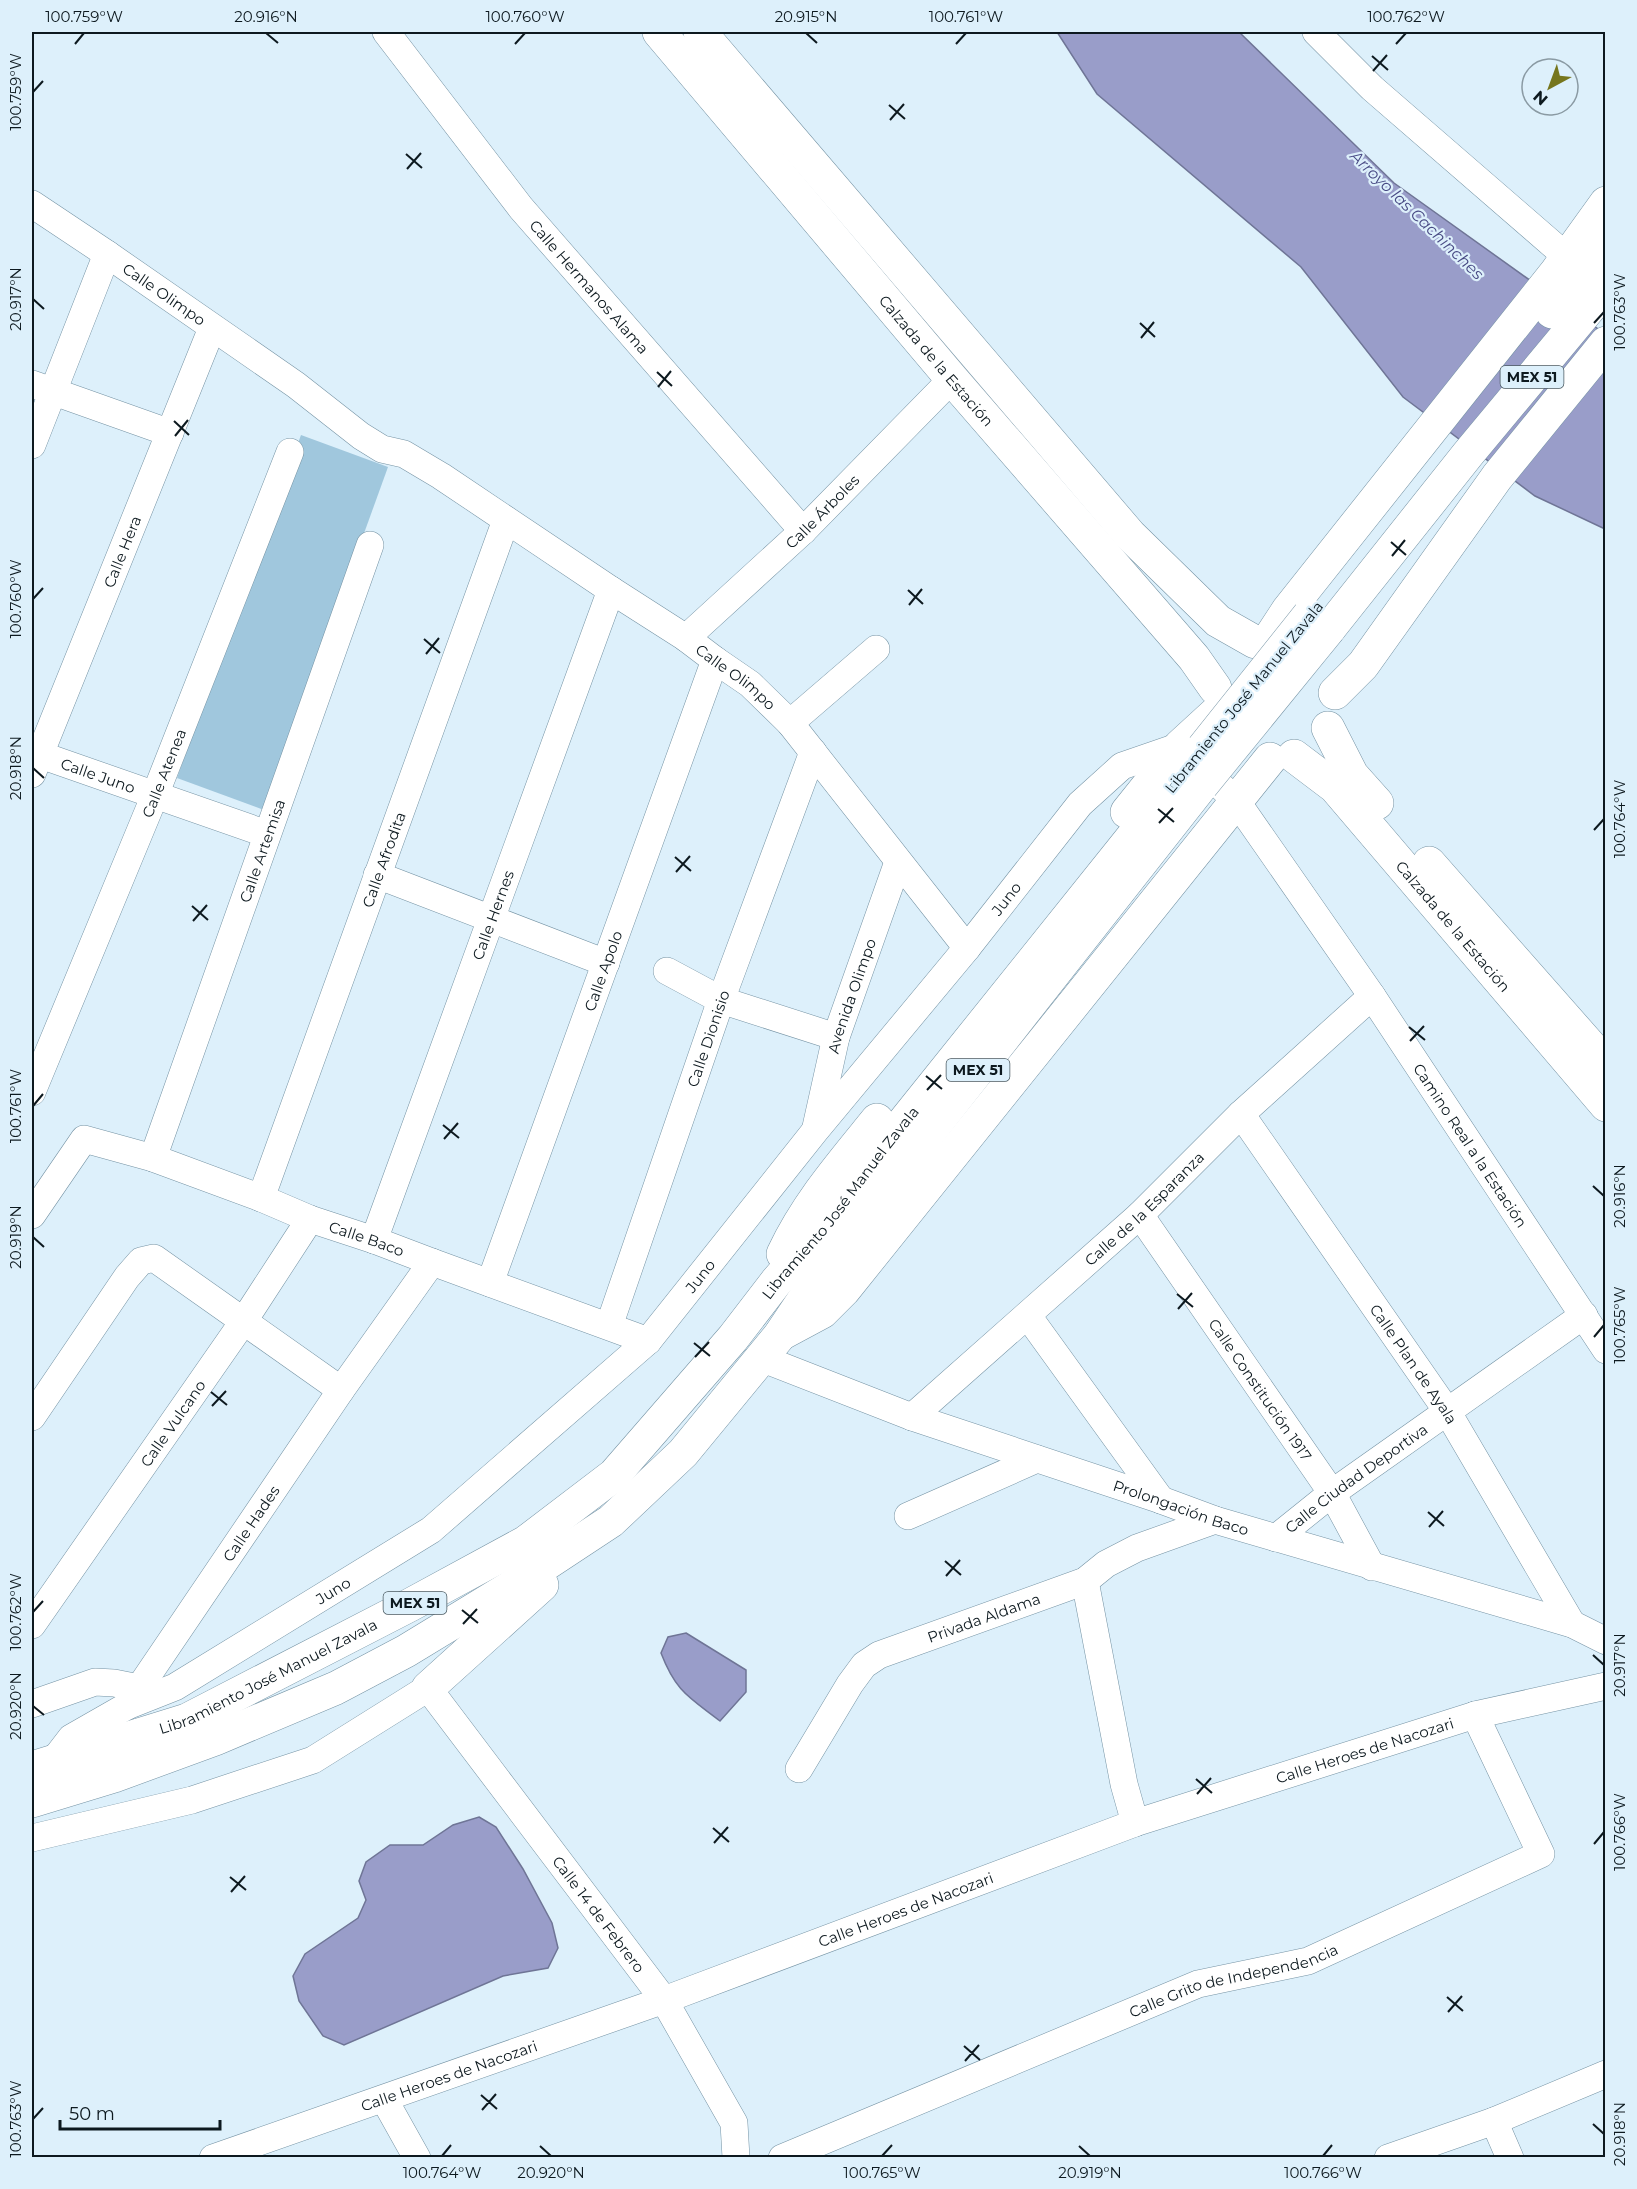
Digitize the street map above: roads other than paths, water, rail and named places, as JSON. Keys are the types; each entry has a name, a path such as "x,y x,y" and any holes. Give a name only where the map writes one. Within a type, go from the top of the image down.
{"main road":[{"name":"Calzada de la Estación","path":"659,32 952,379 1194,658 1216,701"},
{"path":"700,32 1130,535 1218,621 1262,641"},
{"path":"1262,641 1288,610 1451,438 1580,280 1605,203"},
{"name":"Libramiento José Manuel Zavala","path":"41,1766 187,1720 410,1605 526,1542 614,1475 733,1338 776,1282 825,1225 883,1148 1188,768 1319,622 1451,438 1580,280 1605,245"},
{"path":"1335,693 1364,665 1497,477 1605,343"},
{"path":"1188,768 1216,701 1221,673 1229,660 1241,649 1262,641 1287,640 1305,647 1320,659 1330,674 1335,693 1334,711 1328,728 1319,740 1308,750 1282,758 1252,755 1236,745 1224,730 1216,701"},
{"name":"Calzada de la Estación","path":"1328,728 1352,775 1605,1064"},
{"name":"Calzada de la Estación","path":"1282,758 1335,787 1605,1105"},
{"path":"770,1347 822,1312 844,1290 1237,802 1282,758"},
{"name":"Libramiento José Manuel Zavala","path":"32,1801 114,1776 216,1739 336,1688 415,1645 511,1587 611,1521 683,1453 770,1347 839,1247 1188,768"},
{"path":"428,1688 611,1521"}],"street":[{"name":"Calle Hermanos Alama","path":"386,32 521,208 802,531"},
{"path":"1316,32 1372,88 1580,280"},
{"name":"Calle Olimpo","path":"32,204 296,385 361,436 382,449 404,454 441,476 686,638 750,684 790,723 967,948"},
{"path":"32,445 42,387 107,254"},
{"name":"Calle Hera","path":"34,760 212,328"},
{"name":"Calle Árboles","path":"686,638 802,531 952,379"},
{"path":"42,387 170,433"},
{"name":"Calle Atenea","path":"32,1092 155,795 290,452"},
{"name":"Calle Afrodita","path":"261,1198 506,520"},
{"name":"Calle Artemisa","path":"153,1158 370,545"},
{"name":"Calle Hernes","path":"374,1240 611,590"},
{"path":"790,723 876,649"},
{"name":"Calle Apolo","path":"490,1283 715,660"},
{"name":"Calle Dionisio","path":"609,1326 721,1000 813,752"},
{"name":"Calle Juno","path":"34,760 155,795 267,834"},
{"name":"Juno","path":"133,1697 175,1687 431,1530 648,1341 815,1131 967,948 1080,804 1122,766 1188,768"},
{"name":"Camino Real a la Estación","path":"1188,768 1237,802 1372,996 1605,1350"},
{"name":"Avenida Olimpo","path":"815,1131 836,1037 898,862"},
{"path":"377,875 606,963"},
{"path":"667,971 721,1000 836,1037"},
{"name":"Calle de la Esparanza","path":"912,1417 1140,1215 1241,1114 1372,996"},
{"name":"Calle Plan de Ayala","path":"1241,1114 1447,1411 1572,1624"},
{"name":"Calle Baco","path":"32,1215 84,1139 153,1158 261,1198 310,1219 374,1240 648,1341"},
{"name":"Calle Constitución 1917","path":"1140,1215 1332,1494 1372,1567"},
{"name":"Calle Vulcano","path":"32,1625 243,1322 310,1219"},
{"path":"32,1417 127,1276 141,1261 154,1258 341,1390"},
{"name":"Calle Hades","path":"41,1766 71,1738 133,1697 341,1390 432,1263"},
{"name":"Calle Ciudad Deportiva","path":"1276,1538 1332,1494 1584,1315"},
{"path":"1028,1316 1161,1500"},
{"name":"Prolongación Baco","path":"770,1347 912,1417 1215,1520 1572,1624 1605,1641"},
{"path":"908,1516 1037,1459"},
{"name":"Privada Aldama","path":"799,1769 850,1683 864,1665 879,1655 1085,1581 1106,1564 1137,1548 1215,1520"},
{"path":"1085,1581 1124,1784 1135,1823"},
{"path":"32,1704 95,1682 114,1683 133,1697"},
{"name":"Calle Heroes de Nacozari","path":"224,2156 664,2000 1135,1823 1475,1715 1605,1686"},
{"path":"32,1838 192,1800 313,1760 428,1688"},
{"name":"Calle 14 de Febrero","path":"428,1688 664,2000 734,2123 736,2157"},
{"name":"Calle Grito de Independencia","path":"782,2157 1198,1984 1308,1961 1541,1854 1475,1715"},
{"path":"1388,2157 1494,2121 1605,2074"},
{"path":"384,2099 417,2157"},
{"path":"1494,2121 1510,2157"}],"water":[{"name":"Arroyo las Cachinches","path":"1057,32 1239,32 1394,183 1605,334 1605,529 1535,496 1403,397 1301,267 1097,94"},
{"path":"686,1633 746,1670 746,1692 720,1721 684,1693 672,1677 661,1653 668,1637"},
{"path":"479,1817 496,1827 523,1869 552,1923 558,1948 548,1968 503,1976 344,2045 323,2036 299,2001 293,1976 305,1954 358,1918 366,1900 359,1881 366,1862 390,1845 423,1845 453,1825"}]}
